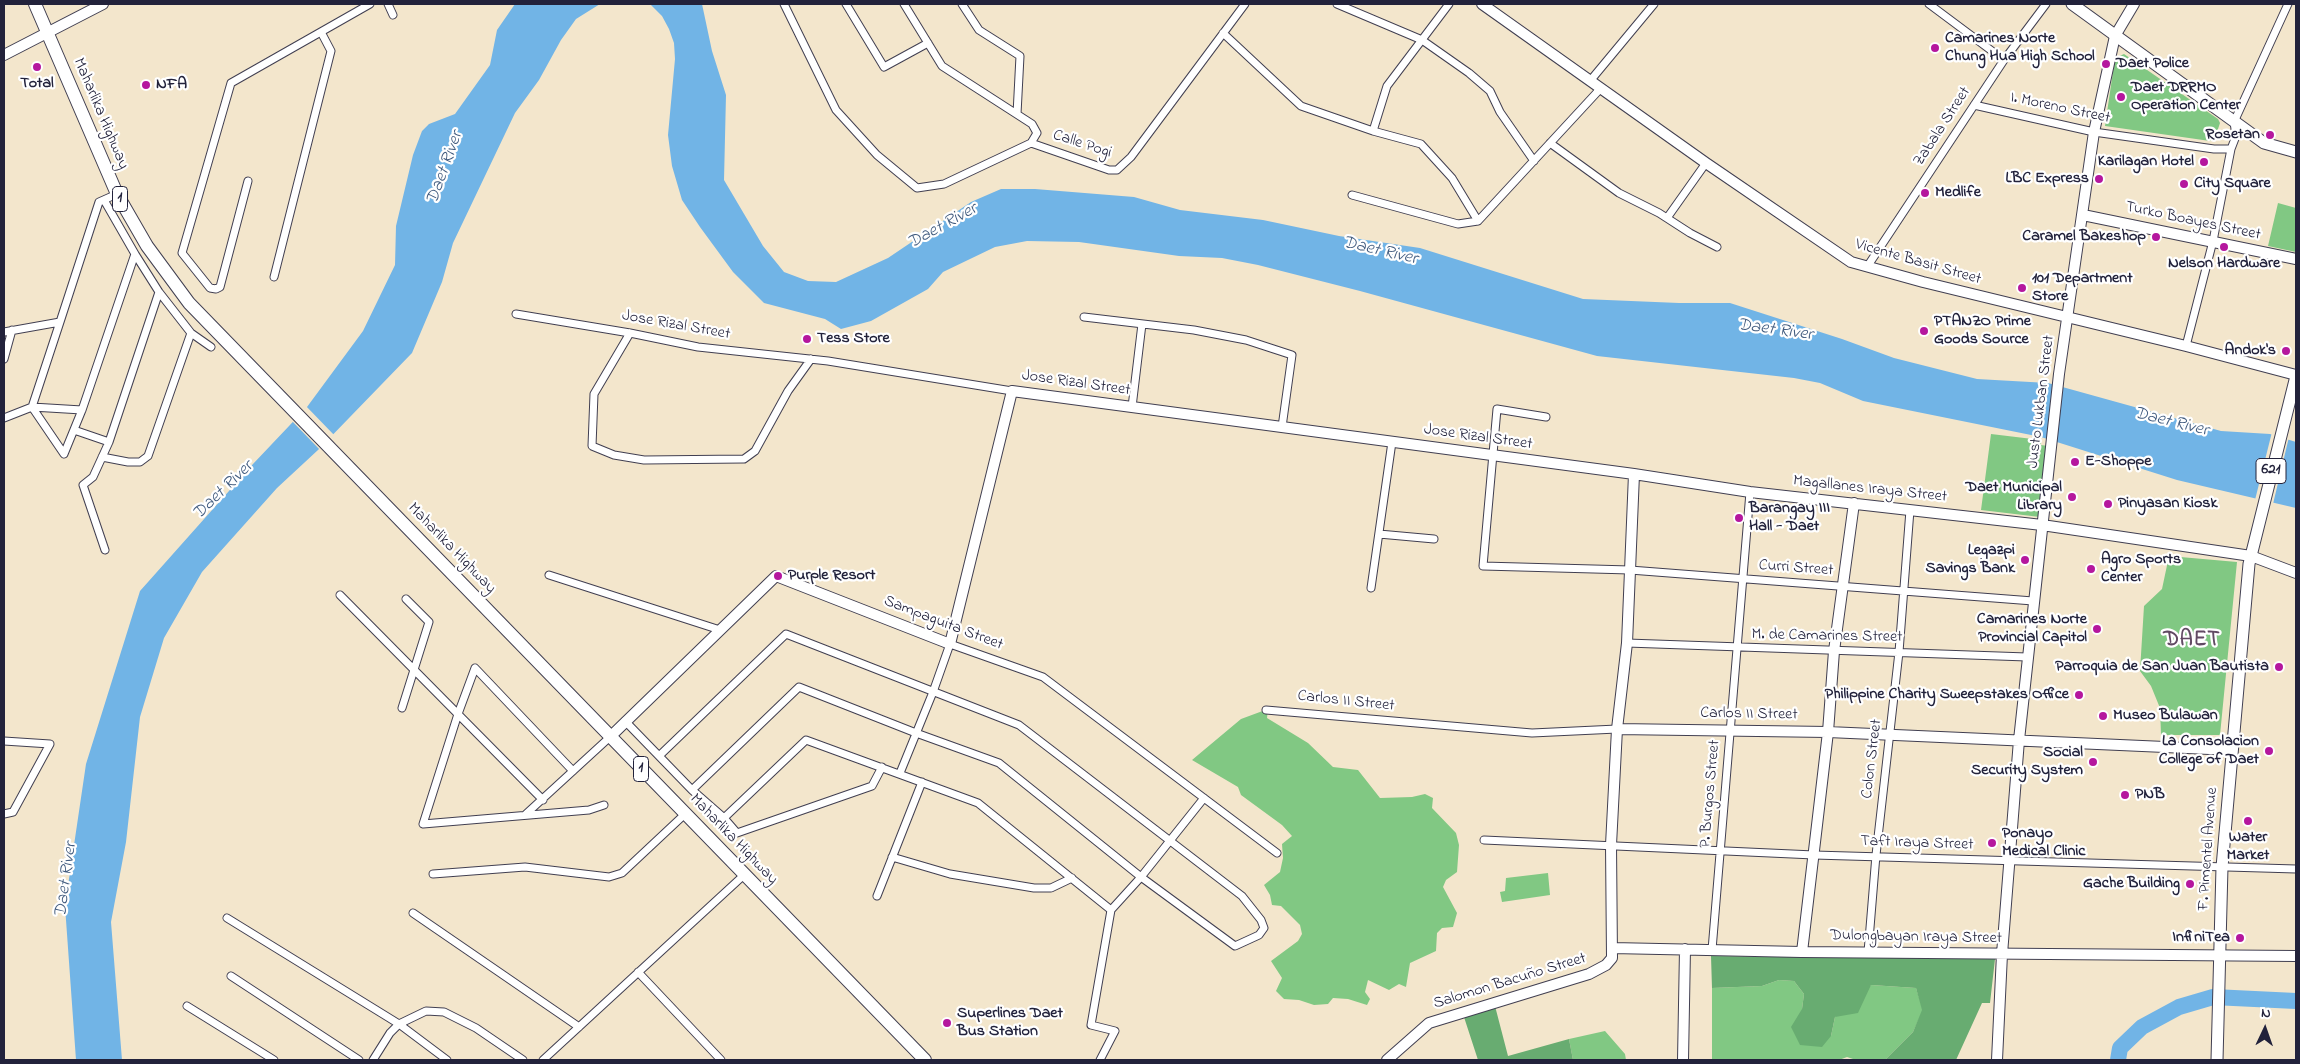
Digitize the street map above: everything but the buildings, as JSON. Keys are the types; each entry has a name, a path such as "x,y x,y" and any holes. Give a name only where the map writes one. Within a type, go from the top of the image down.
{"highway":[{"name":"Maharlika Highway","path":"35,4 117,194 172,282 215,330 252,364 610,737 925,1060"}],"main road":[{"path":"2072,4 2264,143 2296,152"},
{"name":"F. Pimentel Avenue","path":"2217,1060 2222,867 2251,556 2296,376"}],"street":[{"path":"4,55 103,4"},
{"path":"248,181 220,287 216,289 210,288 182,253 231,83 370,4"},
{"path":"388,4 393,15"},
{"path":"784,4 836,110 877,155 917,188 944,184 1032,143"},
{"path":"846,4 884,67 928,44"},
{"name":"Calle Pogi","path":"904,4 942,66 1032,124 1036,129 1037,137 1032,143 1109,170 1117,170 1130,157 1245,4"},
{"path":"962,4 979,30 1020,56 1017,114"},
{"path":"1337,4 1422,40 1469,73 1490,91 1500,112 1534,160"},
{"path":"1373,131 1387,86 1449,4"},
{"name":"Vicente Basit Street","path":"1482,4 1706,163 1851,262 2068,318 2186,346 2296,376"},
{"path":"1590,81 1654,4"},
{"path":"1929,4 2004,60"},
{"name":"Zabala Street","path":"1867,267 2004,60 2046,4"},
{"name":"Justo Lukban Street","path":"1997,1060 2002,954 2011,861 2019,740 2059,374 2094,132 2115,36 2134,4"},
{"path":"2186,346 2213,241 2231,149 2236,136 2234,122 2288,4"},
{"path":"274,277 332,51 321,32"},
{"path":"1223,33 1301,106 1373,131 1422,144 1452,178 1478,221"},
{"path":"1352,195 1458,224 1478,221 1601,88"},
{"name":"I. Moreno Street","path":"1974,105 2094,132 2214,149 2231,149"},
{"path":"1550,143 1619,193 1717,247"},
{"path":"1667,218 1706,163"},
{"path":"32,407 99,202 117,194"},
{"path":"104,200 158,292 191,333 211,347"},
{"name":"Turko Boayes Street","path":"2083,215 2296,259"},
{"path":"32,407 64,454 82,410 135,254"},
{"path":"105,550 83,485 93,477 109,442 158,292"},
{"name":"Jose Rizal Street","path":"516,314 630,333 698,347 811,359 1012,391 1634,474"},
{"path":"1084,317 1246,340 1292,355 1282,427"},
{"path":"4,332 60,322"},
{"path":"1132,407 1142,324"},
{"path":"4,359 12,330"},
{"path":"102,457 128,462 140,462 148,456 191,333"},
{"path":"630,333 594,394 592,446 614,455 644,460 744,459 755,451 788,391 811,359"},
{"path":"900,773 950,644 1012,391"},
{"path":"4,418 32,407 82,410"},
{"path":"1492,455 1497,409 1546,417"},
{"path":"74,430 109,442"},
{"path":"1371,588 1392,442"},
{"name":"Curri Street","path":"1492,455 1483,566 1630,570 2033,601"},
{"path":"1612,948 1611,846 1617,730 1627,644 1634,474"},
{"name":"Magallanes Iraya Street","path":"1634,474 1750,492 2042,525 2251,556 2296,573"},
{"name":"P. Burgos Street","path":"1712,950 1750,492"},
{"path":"1802,952 1828,732 1834,651 1845,586 1854,503"},
{"name":"Colon Street","path":"1868,952 1876,855 1900,652 1910,510"},
{"path":"1379,534 1434,539"},
{"path":"549,574 720,630"},
{"name":"Sampaguita Street","path":"610,737 776,576 950,644 1043,677 1277,853"},
{"path":"340,595 542,800"},
{"path":"402,708 429,622 406,599"},
{"path":"659,756 786,634 1019,725 1242,896 1261,920 1264,928 1259,935 1235,946 1140,877 999,763 799,687 692,790"},
{"name":"M. de Camarines Street","path":"1627,644 2027,657"},
{"path":"573,771 475,668 458,714 423,824 589,810 604,805"},
{"name":"Carlos II Street","path":"1266,710 1532,733 1617,730 1828,732 2232,750"},
{"path":"625,721 737,833 872,786 882,767"},
{"path":"526,814 610,737"},
{"path":"724,818 806,740 978,803 1111,910"},
{"path":"4,741 50,744 13,812 4,814"},
{"path":"877,896 922,782"},
{"path":"1100,1060 1115,1032 1091,1025 1111,910 1204,798"},
{"path":"434,874 525,867 610,877 622,873 685,814"},
{"name":"Taft Iraya Street","path":"1484,840 1814,855 1876,855 2296,869"},
{"path":"892,857 950,874 1034,888 1052,888 1072,878"},
{"path":"543,1060 744,875"},
{"path":"413,913 579,1027"},
{"path":"227,918 399,1024 447,1060"},
{"name":"Dulongbayan Iraya Street","path":"1612,948 2220,957 2296,956"},
{"name":"Salomon Bacuño Street","path":"1387,1060 1429,1023 1589,974 1611,961 1612,948"},
{"path":"1683,1060 1685,949"},
{"path":"638,972 720,1060"},
{"path":"231,976 359,1060"},
{"path":"187,1006 274,1060"},
{"path":"373,1060 399,1024 426,1011 444,1012 476,1028 523,1060"}],"green space":[{"path":"2124,54 2218,119 2220,123 2215,138 2210,141 2105,126 2115,58"},
{"path":"2278,203 2296,208 2296,252 2268,246"},
{"path":"1991,434 2041,440 2041,445 2048,446 2040,517 1981,510"},
{"path":"2169,556 2237,562 2220,735 2161,735 2160,708 2151,686 2140,671 2144,606 2162,589"},
{"path":"1268,709 1267,718 1308,743 1333,767 1358,770 1380,798 1412,797 1425,794 1433,798 1432,808 1456,833 1459,845 1457,872 1446,880 1443,887 1457,913 1453,927 1442,928 1437,933 1436,951 1410,963 1406,987 1399,984 1389,990 1368,980 1365,992 1370,999 1367,1005 1348,999 1333,998 1328,1004 1314,1005 1299,1000 1284,999 1276,991 1282,978 1271,961 1298,941 1302,934 1300,925 1281,906 1272,905 1270,895 1264,885 1280,872 1283,858 1282,844 1292,836 1282,825 1241,795 1238,787 1192,760 1241,719"},
{"path":"1548,873 1550,895 1502,902 1500,892 1505,891 1506,878"},
{"path":"1711,956 1995,959 1990,1003 1982,1003 1956,1060 1885,1060 1913,1032 1922,1010 1916,988 1871,985 1858,1013 1835,1017 1831,1036 1822,1047 1800,1045 1791,1027 1802,1009 1804,994 1794,981 1779,980 1762,986 1712,988"},
{"path":"1779,980 1794,981 1804,994 1802,1009 1831,1036 1835,1017 1871,985 1916,988 1923,1010 1913,1032 1885,1060 1856,1060 1847,1057 1839,1060 1712,1060 1712,988 1762,986"},
{"path":"1495,1006 1508,1056 1569,1039 1573,1060 1478,1060 1463,1014"},
{"path":"1605,1031 1625,1054 1626,1060 1573,1060 1569,1039"}],"water":[{"name":"Daet River","path":"515,4 600,4 576,19 561,40 539,80 515,113 453,243 442,282 412,353 318,450 277,488 202,572 164,638 140,717 126,842 111,922 122,1060 76,1060 65,906 86,764 140,591 253,464 307,407 363,331 395,265 396,226 413,155 422,131 429,124 455,114 490,65 497,30"},
{"name":"Daet River","path":"650,4 702,4 712,51 726,95 724,180 763,246 784,272 808,281 836,282 888,258 971,202 1001,189 1035,189 1134,197 1180,210 1263,220 1339,236 1420,248 1583,299 1730,303 1894,358 1977,379 2048,383 2221,431 2270,434 2296,442 2296,508 2177,480 2041,437 1863,401 1820,383 1794,378 1597,356 1360,291 1258,265 1222,258 1179,256 1079,242 1027,241 995,247 943,272 928,289 871,321 841,329 825,319 764,303 733,272 682,200 672,166 668,135 675,59 674,43 662,16"}],"pier":[{"path":"305,405 335,436 321,451 292,421"},
{"path":"2272,432 2289,437 2273,504 2255,500"}],"waterway":[{"path":"2118,1060 2120,1048 2142,1027 2179,1007 2213,997 2296,1001"}],"place":[{"name":"Camarines Norte Chung Hua High School","path":"1935,48"},
{"name":"Daet Police","path":"2106,64"},
{"name":"Total","path":"37,67"},
{"name":"NFA","path":"146,85"},
{"name":"Daet DRRMO Operation Center","path":"2121,97"},
{"name":"Rosetan","path":"2270,135"},
{"name":"Karilagan Hotel","path":"2204,162"},
{"name":"LBC Express","path":"2099,179"},
{"name":"City Square","path":"2184,184"},
{"name":"Medlife","path":"1925,193"},
{"name":"Caramel Bakeshop","path":"2156,237"},
{"name":"Nelson Hardware","path":"2224,247"},
{"name":"101 Department Store","path":"2022,288"},
{"name":"PTANZO Prime Goods Source","path":"1924,331"},
{"name":"Tess Store","path":"807,339"},
{"name":"Andok's","path":"2286,351"},
{"name":"E-Shoppe","path":"2075,462"},
{"name":"Daet Municipal Library","path":"2072,497"},
{"name":"Pinyasan Kiosk","path":"2108,504"},
{"name":"Barangay III Hall - Daet","path":"1739,518"},
{"name":"Legazpi Savings Bank","path":"2025,560"},
{"name":"Agro Sports Center","path":"2091,569"},
{"name":"Purple Resort","path":"778,576"},
{"name":"Camarines Norte Provincial Capitol","path":"2097,629"},
{"name":"Parroquia de San Juan Bautista","path":"2279,667"},
{"name":"Philippine Charity Sweepstakes Office","path":"2079,695"},
{"name":"Museo Bulawan","path":"2103,716"},
{"name":"La Consolacion College of Daet","path":"2269,751"},
{"name":"Social Security System","path":"2093,762"},
{"name":"PNB","path":"2125,795"},
{"name":"Water Market","path":"2248,821"},
{"name":"Ponayo Medical Clinic","path":"1992,843"},
{"name":"Gache Building","path":"2190,884"},
{"name":"InfiniTea","path":"2240,938"},
{"name":"Superlines Daet Bus Station","path":"947,1023"}],"district":[{"name":"DAET","path":"2192,642"}]}
